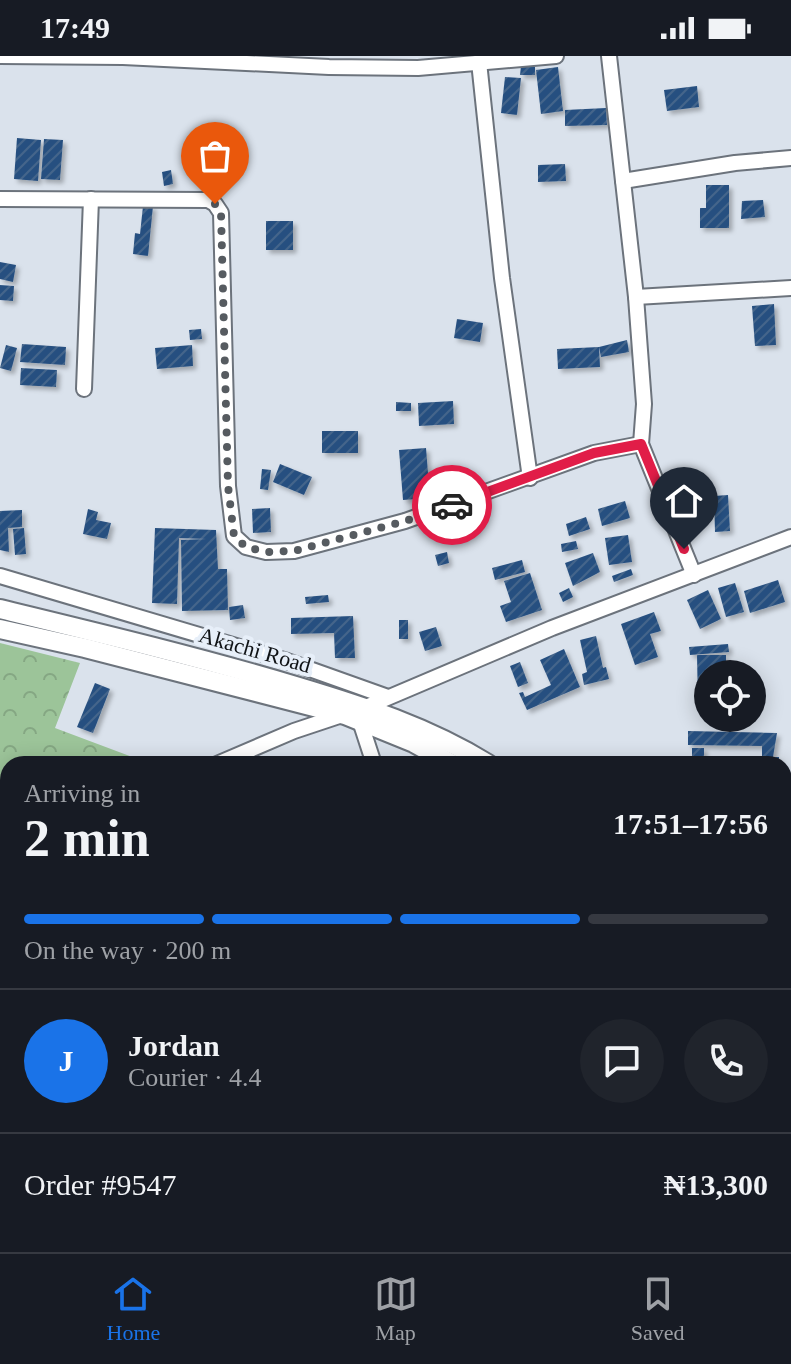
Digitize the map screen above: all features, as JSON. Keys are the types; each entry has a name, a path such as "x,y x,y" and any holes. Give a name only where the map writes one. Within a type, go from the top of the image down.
{"main road":[{"name":"Akachi Road","path":"0,609 245,671 357,714 438,756"},
{"name":"Akachi Road","path":"0,629 357,714 447,740 474,756"}],"street":[{"path":"0,56 123,57 418,68 556,56"},
{"path":"609,56 636,297 644,404 641,444 694,575"},
{"path":"479,62 502,278 530,478"},
{"path":"623,181 735,163 791,158"},
{"path":"0,199 208,200 215,204 221,213 228,486 234,536 246,547 266,552 294,551 405,521 594,453 641,444"},
{"path":"84,389 91,199"},
{"path":"636,297 791,288"},
{"path":"236,756 294,731 357,714 388,697 552,628 791,537"},
{"path":"0,576 287,661 388,697"},
{"path":"357,714 371,756"}],"green space":[{"path":"0,643 80,663 55,728 130,756 0,756"}],"building":[{"path":"521,66 535,67 535,75 520,75"},
{"path":"558,67 563,111 541,114 536,70"},
{"path":"505,77 521,78 517,115 501,113"},
{"path":"697,86 699,107 667,111 664,90"},
{"path":"606,108 607,125 565,126 565,110"},
{"path":"17,138 41,140 38,181 14,179"},
{"path":"44,139 63,140 60,180 41,179"},
{"path":"565,164 566,181 538,182 538,165"},
{"path":"171,170 173,184 164,186 162,172"},
{"path":"706,185 729,185 729,228 700,228 700,208 706,208"},
{"path":"763,200 765,217 741,219 742,201"},
{"path":"143,206 153,206 148,256 133,254 135,233 140,234"},
{"path":"266,221 293,221 293,250 266,250"},
{"path":"0,262 16,265 13,282 0,279"},
{"path":"0,285 14,286 13,301 0,300"},
{"path":"774,304 776,345 755,346 752,306"},
{"path":"457,319 483,323 480,342 454,338"},
{"path":"201,329 202,339 190,340 189,330"},
{"path":"627,340 629,352 601,357 599,347"},
{"path":"22,344 66,347 65,365 20,362"},
{"path":"6,345 17,348 11,371 0,368"},
{"path":"192,345 193,366 157,369 155,348"},
{"path":"599,347 600,367 558,369 557,349"},
{"path":"21,368 57,370 56,387 20,385"},
{"path":"453,401 454,424 419,426 418,403"},
{"path":"396,402 411,403 411,411 396,411"},
{"path":"322,431 358,431 358,453 322,453"},
{"path":"426,448 430,498 403,500 399,450"},
{"path":"280,464 312,477 304,495 273,482"},
{"path":"262,469 271,470 268,490 260,489"},
{"path":"728,495 730,531 715,532 714,496"},
{"path":"625,501 630,518 602,526 598,509"},
{"path":"270,508 271,532 253,533 252,509"},
{"path":"88,509 98,512 96,520 111,523 107,539 83,534"},
{"path":"22,510 22,527 8,528 9,552 0,550 0,511"},
{"path":"586,517 590,529 569,536 566,524"},
{"path":"24,528 26,554 15,555 13,529"},
{"path":"155,528 216,530 218,569 227,569 228,610 182,611 181,540 206,539 179,538 177,604 152,603"},
{"path":"628,535 632,562 609,565 605,538"},
{"path":"576,541 578,549 562,552 561,544"},
{"path":"447,552 449,563 438,566 435,555"},
{"path":"593,553 600,572 573,586 565,563"},
{"path":"522,560 525,572 495,580 492,568"},
{"path":"631,569 633,575 614,582 612,576"},
{"path":"530,573 542,610 506,622 500,606 511,602 504,581"},
{"path":"778,580 785,602 750,613 744,591"},
{"path":"735,583 744,612 726,617 718,588"},
{"path":"569,588 573,597 563,602 559,593"},
{"path":"708,590 721,619 700,629 687,600"},
{"path":"328,595 329,602 306,604 305,597"},
{"path":"243,605 245,618 230,620 229,607"},
{"path":"654,612 661,631 650,634 658,657 635,665 621,624"},
{"path":"353,616 355,658 335,658 334,633 291,634 291,618"},
{"path":"399,620 408,620 408,639 399,639"},
{"path":"436,627 442,646 425,651 419,632"},
{"path":"596,636 603,668 606,667 609,679 584,685 582,674 587,672 580,640"},
{"path":"728,644 729,652 690,655 689,647"},
{"path":"564,649 580,687 527,710 519,693 523,692 525,697 551,685 540,660"},
{"path":"697,655 726,655 726,660 697,660"},
{"path":"520,662 528,683 518,687 510,666"},
{"path":"95,683 110,689 93,733 77,727"},
{"path":"688,731 777,733 773,756 762,756 762,746 688,745"},
{"path":"692,748 704,748 704,756 692,756"}],"way so far":[{"path":"215,204 221,213 228,486 234,536 246,547 266,552 294,551 452,505"}],"route":[{"path":"452,505 594,453 641,444 684,549"}]}
